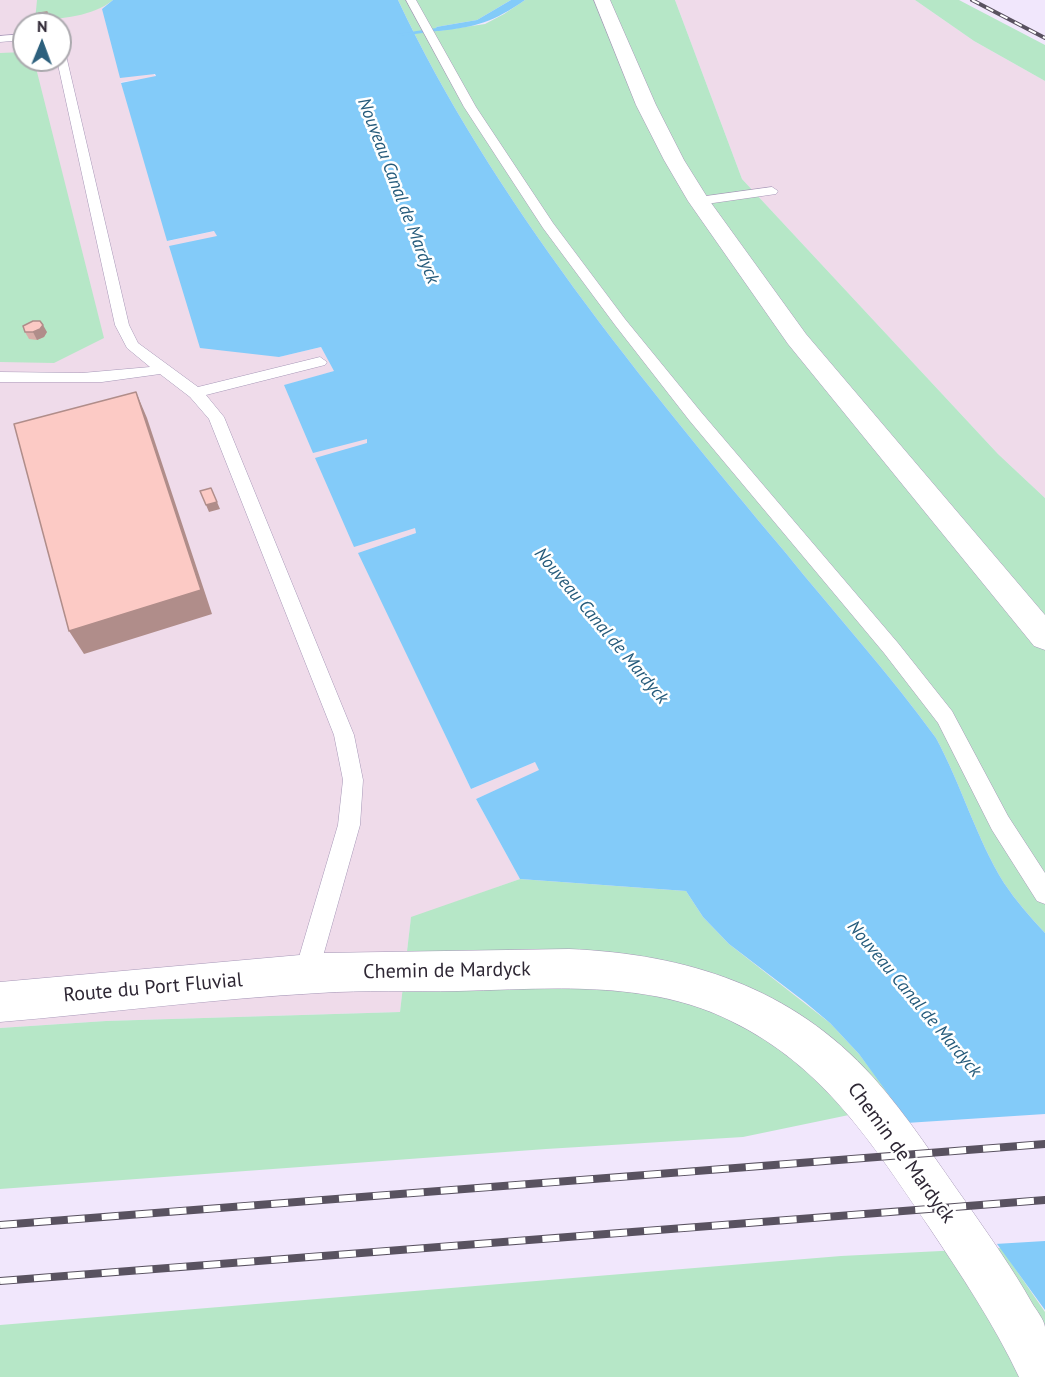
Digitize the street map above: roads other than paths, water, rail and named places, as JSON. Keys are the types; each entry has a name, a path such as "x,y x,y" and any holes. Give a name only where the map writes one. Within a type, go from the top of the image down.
{"street":[{"path":"602,0 646,105 674,160 699,201 797,339 1045,637"},
{"name":"Chemin de Mardyck","path":"306,974 541,968 634,972 693,984 766,1017 826,1058 851,1082 877,1114 992,1280 1045,1377"},
{"name":"Route du Port Fluvial","path":"0,1002 306,974"}],"lane":[{"path":"411,0 470,107 539,213 620,322 712,437 891,648 945,717 1000,823 1045,893"},
{"path":"65,72 122,325 132,345 195,393 209,407 223,430 344,735 350,758 352,792 350,825 306,974"},
{"path":"699,201 772,191"},
{"path":"195,393 320,362"},
{"path":"0,377 108,378 138,375 162,369"}],"water":[{"name":"Nouveau Canal de Mardyck","path":"113,0 398,0 436,74 478,147 574,288 678,423 881,667 936,738 994,866 1013,896 1045,933 1045,1310 859,1054 830,1023 729,944 703,917 686,891 520,879 476,799 539,770 535,762 471,789 358,553 416,533 415,528 354,547 315,458 367,443 367,439 313,453 284,385 334,371 321,347 279,357 200,348 169,246 217,236 214,231 167,241 121,83 156,76 155,74 120,78 102,9"},
{"path":"511,0 525,0 503,14 484,22 464,28 438,31 436,27 477,20"}],"waterway":[{"path":"400,34 450,28"}],"railway":[{"path":"972,0 1045,38"},
{"path":"0,1225 1045,1144"},
{"path":"0,1281 1045,1200"}]}
